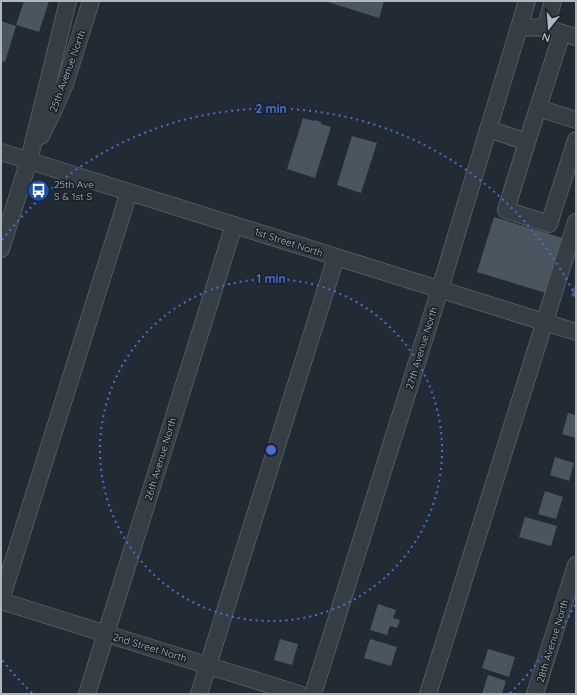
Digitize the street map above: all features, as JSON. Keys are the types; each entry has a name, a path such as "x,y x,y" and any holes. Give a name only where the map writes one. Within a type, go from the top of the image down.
{"street":[{"name":"25th Avenue North","path":"1,249 29,160 68,1"},
{"name":"25th Avenue North","path":"29,160 55,107 91,1"},
{"name":"27th Avenue North","path":"313,694 440,289 527,1"},
{"path":"545,28 553,1"},
{"path":"519,27 545,28 569,35 538,108 506,210 549,224 576,140"},
{"path":"538,108 576,120"},
{"path":"488,129 527,142"},
{"name":"1st Street North","path":"1,152 576,332"},
{"path":"1,600 129,192"},
{"path":"428,694 576,222"},
{"name":"26th Avenue North","path":"87,694 234,225"},
{"path":"199,694 336,257"},
{"name":"28th Avenue North","path":"536,694 576,564"},
{"name":"2nd Street North","path":"1,600 299,694"}],"building":[{"path":"24,1 49,1 39,32 16,25"},
{"path":"328,1 384,1 379,18"},
{"path":"1,21 16,26 5,62 1,61"},
{"path":"303,118 315,120 321,122 321,124 331,127 315,178 287,169"},
{"path":"352,136 377,143 361,193 337,185"},
{"path":"494,217 563,238 546,293 477,272"},
{"path":"576,282 576,297 571,296"},
{"path":"568,413 576,415 576,438 562,434"},
{"path":"555,457 574,463 569,481 550,475"},
{"path":"545,491 563,497 556,519 538,514"},
{"path":"525,517 557,526 551,546 519,537"},
{"path":"378,604 396,610 393,618 400,620 397,628 390,626 387,635 370,630"},
{"path":"280,639 298,644 292,665 274,660"},
{"path":"370,639 397,647 391,666 364,658"},
{"path":"488,649 515,657 509,677 482,668"},
{"path":"488,675 506,681 502,694 482,694"}],"place":[{"name":"25th Ave S & 1st S","path":"38,190"}]}
